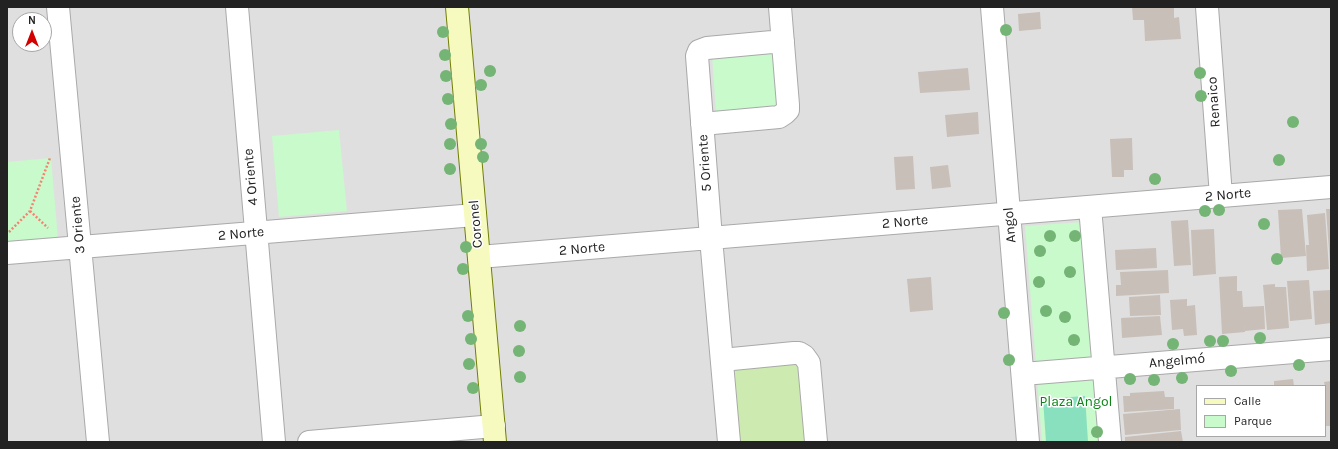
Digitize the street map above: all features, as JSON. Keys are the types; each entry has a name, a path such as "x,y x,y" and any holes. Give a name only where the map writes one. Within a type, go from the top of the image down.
{"street":[{"name":"3 Oriente","path":"58,7 98,442"},
{"name":"4 Oriente","path":"237,7 274,442"},
{"name":"Coronel","path":"457,7 494,434"},
{"path":"702,124 779,116 786,113 788,110 780,7"},
{"name":"Angol","path":"992,7 1028,442"},
{"name":"Renaico","path":"1207,7 1221,196"},
{"name":"5 Oriente","path":"729,442 697,60 699,51 707,48 782,41"},
{"name":"2 Norte","path":"479,257 1331,187"},
{"path":"1090,207 1110,442"},
{"name":"2 Norte","path":"7,253 475,215"},
{"name":"Angelmó","path":"1023,374 1331,348"},
{"path":"722,360 794,353 799,353 804,356 809,362 816,442"},
{"path":"309,442 494,434"}],"path":[{"path":"7,234 30,211 53,152"},
{"path":"30,211 50,230"}],"shaded area":[{"path":"7,7 1331,7 1331,442 7,442"}],"green space":[{"path":"775,49 781,107 716,113 712,55"},
{"path":"339,130 347,211 279,217 272,136"},
{"path":"51,158 58,239 7,244 7,162"},
{"name":"Plaza Angol","path":"1098,221 1117,442 1042,442 1025,226"},
{"path":"800,362 805,442 739,442 735,365"},
{"path":"1085,396 1088,442 1046,442 1043,399"}],"building":[{"path":"1132,7 1174,7 1174,18 1179,17 1181,39 1145,41 1144,20 1133,20"},
{"path":"1040,12 1041,29 1019,31 1018,14"},
{"path":"968,68 970,90 920,93 918,72"},
{"path":"978,112 979,134 947,137 945,115"},
{"path":"1132,138 1133,170 1124,170 1124,177 1112,177 1110,139"},
{"path":"913,156 915,189 896,190 894,157"},
{"path":"948,165 951,187 932,189 930,167"},
{"path":"1302,209 1306,256 1281,258 1278,210"},
{"path":"1326,209 1331,209 1331,264 1330,264"},
{"path":"1325,213 1329,269 1307,271 1306,245 1309,245 1307,215"},
{"path":"1188,220 1191,265 1174,266 1171,221"},
{"path":"1214,229 1216,274 1193,276 1191,230"},
{"path":"1156,248 1157,268 1116,270 1115,250"},
{"path":"1168,270 1169,293 1116,296 1116,285 1121,285 1120,272"},
{"path":"1237,276 1237,291 1242,291 1243,307 1264,306 1265,329 1245,331 1244,322 1245,332 1222,334 1219,277"},
{"path":"931,277 933,310 910,312 907,279"},
{"path":"1309,280 1312,319 1290,321 1287,281"},
{"path":"1275,284 1275,287 1286,287 1289,328 1267,330 1263,285"},
{"path":"1331,290 1331,323 1315,325 1313,291"},
{"path":"1160,295 1161,315 1130,316 1129,297"},
{"path":"1187,299 1187,306 1195,305 1197,335 1184,336 1183,329 1172,330 1170,300"},
{"path":"1160,316 1162,335 1122,338 1121,318"},
{"path":"1293,379 1294,385 1274,385 1274,381"},
{"path":"1331,381 1331,426 1326,426 1326,385 1324,382"},
{"path":"1164,391 1165,397 1174,397 1174,409 1124,412 1123,396 1130,396 1130,393"},
{"path":"1180,409 1181,430 1125,435 1123,414"},
{"path":"1181,431 1183,442 1125,442 1125,437"}]}
